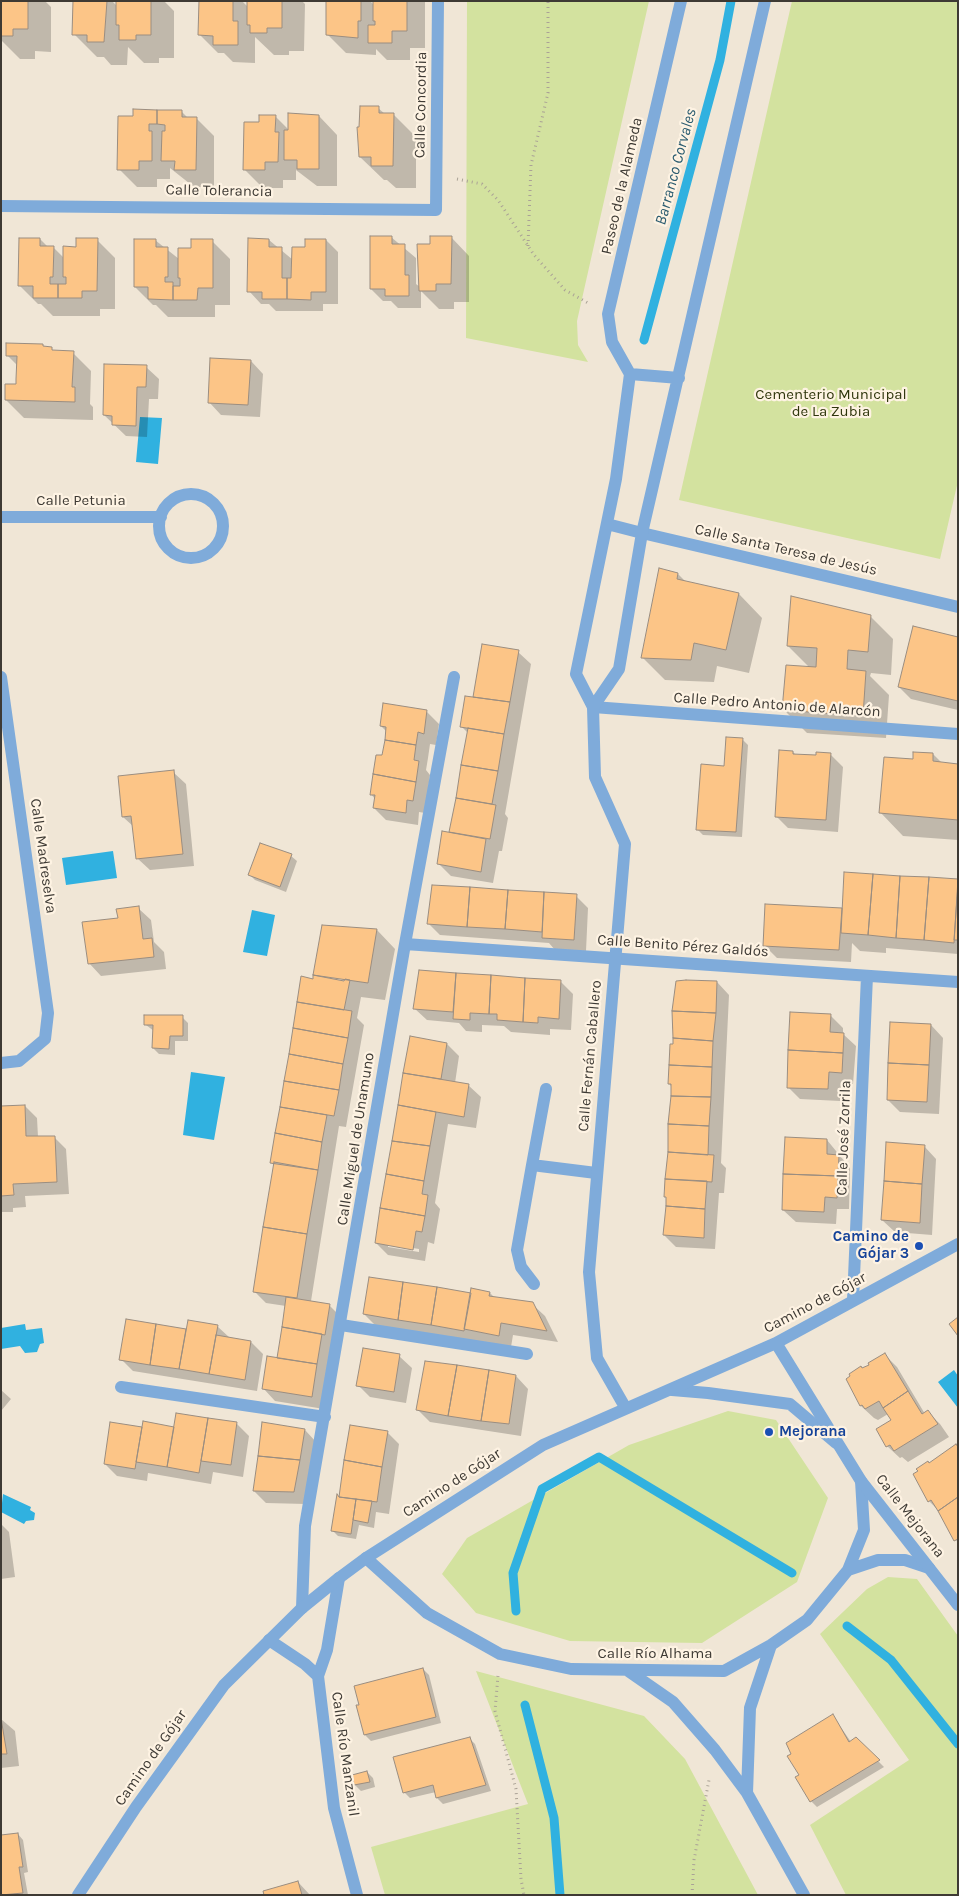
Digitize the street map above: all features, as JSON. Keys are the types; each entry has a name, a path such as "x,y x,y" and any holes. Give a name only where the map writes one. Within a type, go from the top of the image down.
{"street":[{"name":"Calle Concordia","path":"436,210 438,1"},
{"name":"Paseo de la Alameda","path":"630,374 612,342 608,314 681,1"},
{"path":"593,707 619,669 642,533 765,1"},
{"name":"Calle Tolerancia","path":"1,206 436,210"},
{"path":"607,524 616,479 630,374 679,378"},
{"path":"181,496 202,496 211,501 218,509 222,519 223,530 213,549 199,556 183,557 166,546 159,527 160,517 172,500 181,496"},
{"name":"Calle Petunia","path":"1,517 160,517"},
{"name":"Calle Santa Teresa de Jesús","path":"607,524 958,607"},
{"name":"Calle Fernán Caballero","path":"607,524 576,674 593,707 595,777 624,844 589,1272 597,1358 625,1407"},
{"name":"Calle Madreselva","path":"1,677 48,1013 44,1039 19,1061 1,1063"},
{"name":"Calle Miguel de Unamuno","path":"302,1608 305,1526 405,944 454,677"},
{"name":"Calle Pedro Antonio de Alarcón","path":"593,707 958,734"},
{"name":"Calle Benito Pérez Galdós","path":"405,944 958,982"},
{"name":"Calle José Zorrila","path":"853,1300 867,976"},
{"path":"534,1284 521,1267 517,1250 546,1089"},
{"path":"532,1165 596,1173"},
{"name":"Camino de Gójar","path":"78,1895 141,1800 218,1693 302,1608 366,1558 543,1445 625,1407 672,1390 776,1343 958,1244"},
{"path":"341,1325 527,1354"},
{"name":"Calle Mejorana","path":"776,1343 862,1481 929,1568 956,1598"},
{"path":"122,1387 325,1417"},
{"name":"Calle Mejorana","path":"672,1390 790,1404 840,1446"},
{"name":"Calle Río Alhama","path":"366,1558 427,1613 500,1654 571,1670 724,1670 771,1645 807,1620 848,1570 864,1530 862,1481"},
{"path":"848,1570 878,1560 905,1560 929,1568"},
{"name":"Calle Río Manzanil","path":"339,1578 327,1650 318,1676 334,1808 357,1895"},
{"name":"Calle Río Manzanil","path":"269,1640 305,1664 318,1676"},
{"path":"747,1793 750,1708 771,1645"},
{"path":"627,1670 673,1702 715,1750 747,1793 804,1895"}],"path":[{"path":"528,246 530,165 548,93 548,1"},
{"path":"436,174 482,184 498,200 528,246 566,290 608,314"},
{"path":"500,1654 495,1711 516,1789 521,1879 524,1895"},
{"path":"692,1895 694,1860 715,1750"}],"green space":[{"path":"467,1 649,1 577,321 578,345 588,362 466,338"},
{"name":"Cementerio Municipal de La Zubia","path":"792,1 958,1 958,481 940,559 679,500"},
{"path":"728,1411 776,1420 828,1498 797,1582 702,1643 570,1641 476,1613 442,1574 467,1538 629,1445"},
{"path":"888,1577 917,1579 958,1636 958,1895 846,1895 810,1825 909,1760 820,1634 867,1589"},
{"path":"476,1671 644,1716 685,1759 758,1895 385,1895 371,1847 528,1804"}],"water":[{"path":"140,417 162,418 158,464 136,462"},
{"path":"113,851 117,878 66,885 62,858"},
{"path":"252,910 275,915 267,956 243,952"},
{"path":"191,1072 225,1077 214,1140 183,1135"},
{"path":"25,1324 26,1330 42,1328 44,1343 40,1344 37,1352 25,1353 20,1346 1,1349 1,1328"},
{"path":"954,1370 958,1376 958,1408 938,1382"},
{"path":"3,1494 31,1507 30,1510 35,1513 34,1520 26,1521 24,1524 1,1512"}],"building":[{"path":"1,1 28,1 28,29 13,29 13,36 1,36"},
{"path":"73,1 107,1 104,42 87,42 87,35 72,35"},
{"path":"116,1 151,1 151,35 136,35 136,40 119,40 119,25 116,25"},
{"path":"199,1 233,1 233,21 238,21 238,45 213,45 213,36 198,35"},
{"path":"247,1 282,1 282,28 267,28 267,33 250,33 250,25 247,25"},
{"path":"326,1 361,1 361,21 358,21 358,38 326,35"},
{"path":"373,1 407,1 407,31 392,31 392,43 368,43 368,25 375,25 375,21 373,21"},
{"path":"360,106 379,106 379,113 394,113 393,166 371,166 371,157 359,157 357,127 359,127"},
{"path":"133,109 157,110 157,124 149,124 149,131 152,131 152,161 139,161 139,170 117,170 118,116 133,116"},
{"path":"157,110 182,110 182,117 197,117 196,170 174,170 175,161 161,161 162,131 165,131 165,125 157,124"},
{"path":"288,113 319,115 319,169 297,169 297,160 284,160 284,130 288,130"},
{"path":"259,115 276,115 275,132 279,132 278,162 265,162 265,170 243,170 244,122 259,122"},
{"path":"370,236 392,236 392,244 405,244 405,275 409,275 409,296 385,296 385,289 370,289"},
{"path":"430,236 452,236 451,284 436,284 436,291 419,291 417,244 430,244"},
{"path":"19,238 40,238 40,246 54,246 53,277 50,277 50,284 58,284 58,298 33,298 33,286 18,286"},
{"path":"76,238 98,238 97,291 82,291 82,298 58,298 58,284 66,284 66,277 63,277 63,246 76,247"},
{"path":"248,238 269,239 269,247 282,247 282,278 287,278 287,299 262,299 262,292 247,292"},
{"path":"134,239 156,239 156,247 168,247 168,277 165,277 165,282 173,282 173,300 148,299 148,287 134,287"},
{"path":"191,239 213,239 213,288 198,288 197,300 173,300 173,286 180,286 180,278 178,278 178,248 191,248"},
{"path":"305,239 326,239 326,292 311,292 311,300 287,299 287,278 291,278 292,247 305,247"},
{"path":"6,343 43,344 43,346 52,347 52,350 74,351 72,387 75,387 75,402 5,400 5,384 16,384 17,356 6,356"},
{"path":"210,358 251,360 248,405 208,403"},
{"path":"104,364 147,365 146,387 137,387 136,426 112,425 112,416 103,415"},
{"path":"659,568 678,573 677,579 739,593 726,650 694,643 691,660 641,658"},
{"path":"791,596 871,615 868,652 848,650 847,669 866,671 863,716 782,710 786,665 816,667 817,648 787,646"},
{"path":"913,626 958,637 958,701 898,687"},
{"path":"482,644 519,650 510,702 473,697"},
{"path":"465,696 510,702 504,734 460,727"},
{"path":"383,703 427,710 424,734 418,732 416,745 385,740 386,727 380,726"},
{"path":"468,728 504,734 498,771 461,765"},
{"path":"726,737 743,738 736,832 696,830 701,764 724,766"},
{"path":"385,740 416,745 414,760 419,761 416,782 373,774 376,755 382,755"},
{"path":"779,750 793,751 793,754 816,755 816,752 831,753 826,820 775,817"},
{"path":"913,752 933,753 933,761 958,764 958,820 879,813 884,757 913,759"},
{"path":"461,765 498,771 492,804 456,798"},
{"path":"174,770 183,854 136,859 131,816 122,817 118,776"},
{"path":"373,774 416,782 413,801 407,800 406,813 373,808 375,795 370,795"},
{"path":"456,798 496,805 490,839 449,832"},
{"path":"442,831 486,839 481,872 437,864"},
{"path":"260,843 292,854 280,887 248,875"},
{"path":"844,872 873,874 868,935 841,933"},
{"path":"873,874 900,876 896,938 868,935"},
{"path":"900,876 929,877 924,940 896,938"},
{"path":"929,877 958,879 954,943 924,940"},
{"path":"432,885 470,887 467,927 427,924"},
{"path":"958,885 958,940 954,940"},
{"path":"470,887 508,890 505,929 467,927"},
{"path":"508,890 544,892 542,932 505,929"},
{"path":"544,892 577,894 574,940 542,938"},
{"path":"765,904 842,908 839,950 763,946"},
{"path":"139,906 143,939 152,938 154,957 88,964 82,922 118,918 116,909"},
{"path":"322,925 377,929 368,983 313,975"},
{"path":"419,970 456,973 453,1012 413,1009"},
{"path":"456,973 491,975 489,1014 470,1013 470,1020 453,1019"},
{"path":"313,975 344,981 345,979 350,980 344,1010 297,1002 301,976 313,979"},
{"path":"491,975 525,978 523,1022 497,1020 497,1014 489,1014"},
{"path":"525,978 561,980 559,1019 538,1017 538,1023 523,1022"},
{"path":"676,981 717,981 716,1013 672,1011"},
{"path":"297,1002 352,1011 348,1038 293,1028"},
{"path":"672,1011 716,1013 713,1041 673,1038"},
{"path":"790,1012 831,1014 830,1032 844,1033 843,1053 788,1050"},
{"path":"144,1015 183,1015 183,1036 170,1036 169,1049 152,1048 153,1025 144,1025"},
{"path":"890,1022 931,1024 929,1065 888,1063"},
{"path":"293,1028 348,1038 343,1064 289,1054"},
{"path":"410,1036 447,1043 441,1079 403,1073"},
{"path":"673,1038 713,1041 712,1067 669,1065 670,1044 673,1044"},
{"path":"788,1050 843,1053 842,1073 829,1072 828,1089 787,1088"},
{"path":"289,1054 343,1064 339,1090 284,1081"},
{"path":"888,1063 929,1065 927,1102 887,1100"},
{"path":"669,1065 712,1067 711,1097 671,1096 671,1084 668,1084"},
{"path":"403,1073 469,1084 464,1117 398,1105"},
{"path":"284,1081 339,1090 334,1116 280,1107"},
{"path":"671,1096 711,1097 709,1126 668,1124"},
{"path":"25,1105 26,1136 55,1136 57,1182 13,1184 14,1195 1,1196 1,1106"},
{"path":"398,1105 436,1112 430,1146 392,1141"},
{"path":"280,1107 327,1115 322,1142 275,1133"},
{"path":"668,1124 709,1126 708,1155 668,1152"},
{"path":"275,1133 322,1142 318,1170 270,1163"},
{"path":"785,1137 827,1139 827,1154 839,1155 838,1176 783,1174"},
{"path":"392,1141 430,1146 424,1181 386,1174"},
{"path":"886,1142 925,1145 922,1184 884,1181"},
{"path":"668,1152 714,1155 712,1182 665,1179"},
{"path":"274,1162 318,1170 307,1234 263,1227"},
{"path":"386,1174 424,1181 422,1194 428,1195 425,1216 380,1208"},
{"path":"783,1174 838,1176 837,1198 825,1197 824,1212 782,1210"},
{"path":"665,1179 707,1181 705,1209 666,1206 666,1197 664,1197"},
{"path":"884,1181 922,1184 920,1223 881,1220"},
{"path":"666,1206 705,1209 704,1238 663,1235"},
{"path":"380,1208 425,1216 422,1232 416,1231 413,1250 375,1243"},
{"path":"263,1227 307,1234 297,1298 253,1292"},
{"path":"369,1277 403,1282 398,1320 363,1314"},
{"path":"403,1282 437,1287 431,1325 398,1320"},
{"path":"437,1287 471,1293 464,1331 431,1325"},
{"path":"471,1288 490,1292 489,1296 533,1302 547,1331 501,1323 499,1336 464,1329"},
{"path":"286,1297 330,1304 325,1335 282,1327"},
{"path":"958,1317 958,1336 949,1324"},
{"path":"126,1319 156,1324 150,1365 119,1360"},
{"path":"188,1320 218,1325 209,1374 179,1369"},
{"path":"156,1324 186,1329 179,1369 150,1365"},
{"path":"282,1327 322,1334 317,1364 277,1358"},
{"path":"216,1335 251,1341 245,1380 209,1374"},
{"path":"363,1348 400,1354 394,1392 356,1386"},
{"path":"885,1353 908,1391 883,1408 879,1401 865,1409 862,1405 860,1406 846,1379 850,1376 849,1374 861,1366 862,1368 869,1365 868,1363"},
{"path":"267,1356 317,1364 312,1397 262,1389"},
{"path":"425,1361 457,1365 448,1416 416,1410"},
{"path":"457,1365 489,1370 481,1421 448,1416"},
{"path":"489,1370 516,1375 509,1424 481,1421"},
{"path":"908,1391 922,1414 928,1410 938,1424 894,1451 890,1445 886,1447 876,1429 891,1420 883,1408"},
{"path":"176,1413 208,1418 199,1473 167,1467"},
{"path":"208,1418 237,1422 231,1465 201,1461"},
{"path":"143,1421 174,1427 167,1467 136,1462"},
{"path":"110,1422 142,1427 135,1469 104,1464"},
{"path":"262,1422 305,1429 300,1460 258,1456"},
{"path":"350,1425 388,1431 382,1467 344,1460"},
{"path":"956,1444 958,1447 958,1497 938,1511 931,1500 928,1502 913,1474 918,1471 916,1469 928,1461 929,1463"},
{"path":"258,1456 300,1460 294,1492 253,1491"},
{"path":"344,1460 382,1467 377,1502 339,1497"},
{"path":"337,1494 339,1497 356,1499 351,1534 331,1531"},
{"path":"958,1497 958,1539 954,1541 938,1511"},
{"path":"356,1499 372,1501 368,1523 353,1520"},
{"path":"423,1668 436,1717 364,1735 356,1705 359,1705 354,1686"},
{"path":"833,1714 849,1742 856,1737 880,1760 810,1802 795,1777 799,1775 787,1756 791,1754 786,1743"},
{"path":"1,1718 7,1754 1,1754"},
{"path":"470,1737 486,1785 436,1798 433,1785 403,1793 393,1757"},
{"path":"367,1771 370,1782 354,1785 352,1775"},
{"path":"18,1833 23,1867 19,1867 23,1893 1,1895 1,1835"},
{"path":"298,1881 302,1895 264,1895 263,1891"}],"waterway":[{"name":"Barranco Corvales","path":"644,340 720,60 731,1"},
{"path":"516,1611 513,1573 542,1489 599,1457 792,1573"},
{"path":"847,1626 891,1660 958,1744"},
{"path":"525,1705 554,1818 560,1895"}],"place":[{"name":"Camino de Gójar 3","path":"919,1246"},
{"name":"Mejorana","path":"769,1432"}]}
